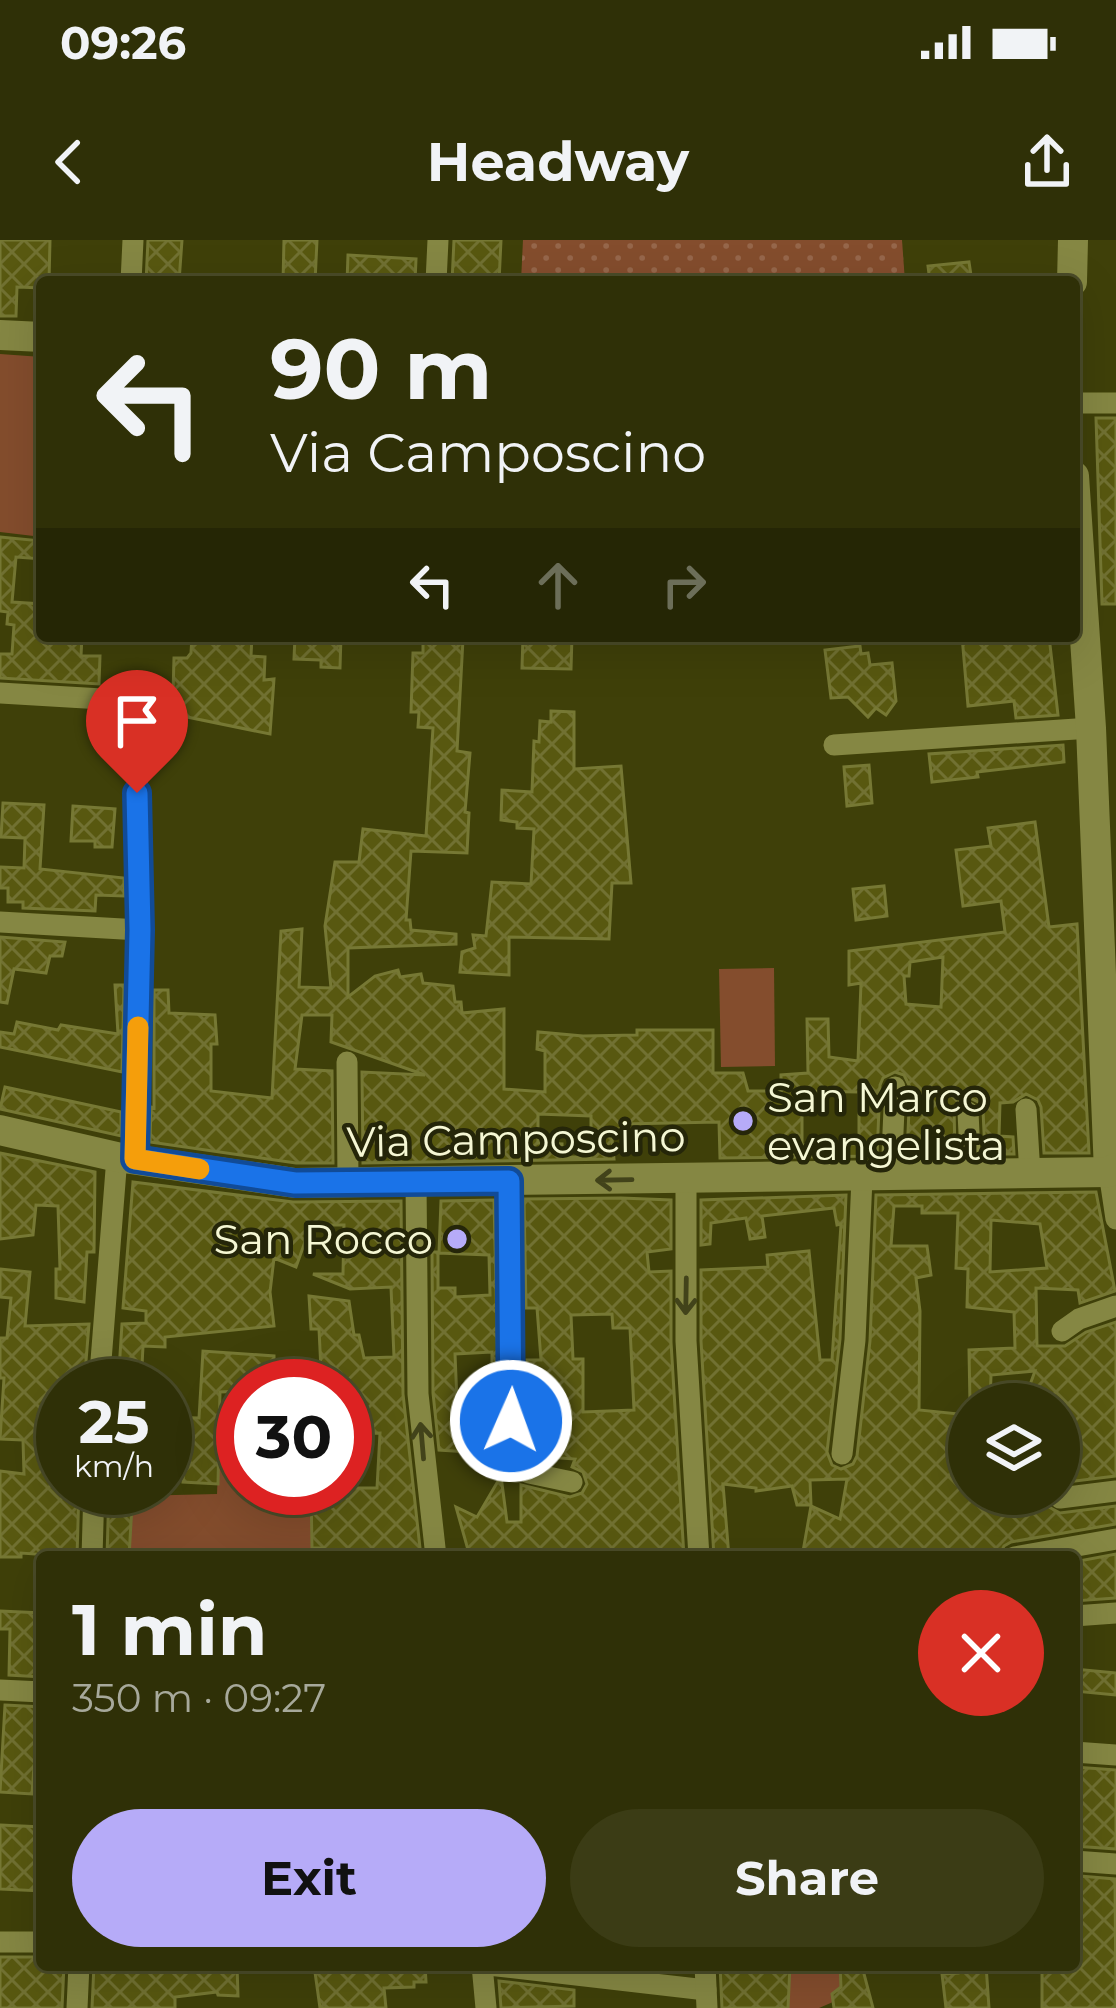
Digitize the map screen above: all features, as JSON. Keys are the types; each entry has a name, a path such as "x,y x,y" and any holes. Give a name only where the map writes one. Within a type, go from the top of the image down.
{"street":[{"path":"131,276 133,240"},
{"path":"436,276 438,240"},
{"path":"1072,276 1073,240"},
{"path":"0,335 36,337"},
{"path":"1080,403 1116,404"},
{"path":"1080,566 1109,978 1116,1219"},
{"path":"0,693 136,701 140,930 126,1158 102,1359"},
{"path":"834,746 1091,728"},
{"path":"0,922 140,930"},
{"path":"347,1062 348,1182"},
{"path":"842,1454 877,1178 895,1087"},
{"path":"1027,1109 1030,1174"},
{"path":"968,1112 970,1175"},
{"name":"Via Camposcino","path":"0,1130 126,1158 295,1183 877,1178 1113,1170"},
{"path":"686,1179 686,1341 699,1551"},
{"path":"509,1181 513,1391 508,1451 529,1473 572,1482"},
{"path":"416,1182 418,1394 435,1551"},
{"path":"1062,1331 1079,1319 1116,1306"},
{"path":"1080,1496 1116,1491"},
{"path":"92,1551 93,1515"},
{"path":"1048,1551 1116,1539"},
{"path":"1080,1616 1116,1613"},
{"path":"0,1690 36,1692"},
{"path":"1080,1753 1116,1756"},
{"path":"1080,1861 1116,1864"},
{"path":"0,1942 36,1942"},
{"path":"76,2008 79,1971"},
{"path":"485,1971 486,2008"},
{"path":"524,1971 706,1999"}],"shaded area":[{"path":"523,240 902,240 905,276 521,276"},
{"path":"0,354 36,357 36,536 0,532"},
{"path":"774,968 775,1066 721,1067 719,969"},
{"path":"216,1494 216,1515 311,1515 312,1547 324,1551 129,1551 132,1515 192,1515 192,1495"},
{"path":"790,1971 840,1971 841,1987 833,1994 833,2002 819,2008 788,2008"}],"building":[{"path":"0,240 50,240 49,276 36,276 36,288 17,287 16,316 0,316"},
{"path":"148,240 182,240 179,276 146,276"},
{"path":"284,240 317,240 315,276 283,276"},
{"path":"454,240 501,240 499,276 452,276"},
{"path":"348,255 416,259 415,276 347,276"},
{"path":"969,262 971,276 929,276 928,266"},
{"path":"1096,418 1116,418 1116,604 1102,604"},
{"path":"0,537 36,540 36,559 16,557 12,602 36,604 36,642 82,642 81,656 100,656 99,684 0,678 0,654 12,654 14,625 7,624 8,612 0,611"},
{"path":"192,642 252,642 251,656 265,657 264,680 274,679 270,734 153,710 156,690 173,693 174,658 187,658"},
{"path":"295,642 341,642 340,668 321,667 321,660 294,659"},
{"path":"423,642 463,642 457,751 470,753 467,853 411,851 406,920 411,930 456,934 456,944 348,948 348,997 375,976 398,970 400,977 421,974 423,983 453,986 462,1013 504,1009 504,1089 545,1092 545,1051 537,1049 538,1032 583,1036 713,1030 713,1073 743,1073 748,1091 781,1091 781,1075 808,1073 807,1019 828,1019 829,1057 858,1061 861,983 849,985 849,951 1005,932 1001,901 963,906 956,850 991,846 988,828 1035,822 1049,927 1077,924 1089,1153 1044,1153 1041,1107 1026,1094 1000,1103 999,1136 1013,1137 1014,1154 985,1154 983,1110 968,1097 954,1106 955,1155 907,1155 910,1087 904,1075 895,1072 880,1085 877,1156 720,1158 719,1122 622,1124 622,1129 611,1129 614,1159 363,1163 362,1072 425,1075 331,1042 332,1015 302,1015 295,1069 332,1071 333,1163 296,1163 150,1142 154,990 168,990 169,1013 215,1015 211,1091 272,1098 281,931 302,929 299,987 331,988 325,926 335,862 359,862 363,829 426,836 433,728 418,727 419,712 411,712 413,653 423,653","holes":["943,957 941,1007 906,1004 904,976 909,976 910,962","802,1091 859,1092 859,1144 802,1145","538,1114 591,1116 591,1157 562,1157 562,1144 538,1143"]},
{"path":"523,642 572,642 571,669 522,668"},
{"path":"963,642 1050,642 1058,715 1016,718 1014,701 968,706"},
{"path":"860,646 861,654 868,653 870,665 892,663 896,701 886,715 876,708 868,717 848,697 831,698 825,650"},
{"path":"551,711 574,712 574,769 621,766 631,883 612,883 609,939 509,937 509,975 460,972 462,952 475,948 473,935 486,936 492,882 531,884 534,829 501,820 502,790 532,792 534,741 539,742 540,721 551,722"},
{"path":"1063,745 1064,762 932,782 929,754"},
{"path":"869,765 872,803 847,806 844,767"},
{"path":"3,803 44,805 40,869 124,878 124,896 96,895 95,911 23,908 23,902 8,902 8,888 0,888 0,867 24,868 25,838 1,837"},
{"path":"73,806 115,809 112,847 71,841"},
{"path":"884,886 887,916 856,920 853,889"},
{"path":"0,937 65,942 62,956 50,956 46,973 14,969 7,1003 0,1002"},
{"path":"115,985 124,985 122,1072 0,1047 0,1032 14,1034 17,1022 118,1034"},
{"path":"5,1087 121,1112 121,1136 0,1109"},
{"path":"0,1153 95,1172 94,1252 87,1252 84,1302 56,1298 58,1206 36,1205 33,1235 0,1239"},
{"path":"133,1182 293,1202 401,1201 403,1394 420,1551 312,1548 311,1515 372,1515 380,1433 372,1433 372,1359 320,1359 319,1329 311,1329 309,1296 349,1301 354,1335 359,1335 364,1358 394,1357 391,1287 350,1289 313,1274 343,1274 344,1225 311,1225 296,1267 274,1258 270,1292 274,1326 165,1337 165,1347 143,1346 142,1359 120,1359 122,1324 146,1323 146,1311 123,1308"},
{"path":"1096,1192 1115,1291 1080,1303 1078,1290 1036,1288 1037,1346 1065,1346 1086,1332 1116,1322 1116,1476 1080,1480 1080,1383 1031,1383 1035,1371 991,1375 991,1383 970,1383 969,1350 1015,1348 1014,1312 967,1307 968,1269 956,1268 958,1213 922,1213 922,1206 894,1206 891,1246 927,1246 931,1275 916,1278 919,1410 948,1413 948,1515 1080,1515 1080,1510 1116,1506 1116,1524 1011,1542 1002,1551 803,1551 811,1506 840,1519 847,1479 810,1480 811,1505 797,1505 792,1486 756,1491 723,1484 729,1551 714,1551 701,1270 768,1267 767,1255 809,1251 820,1360 832,1360 841,1224 837,1225 834,1208 762,1216 765,1237 750,1239 746,1218 711,1223 710,1244 701,1245 701,1200 846,1195 840,1339 827,1452 832,1465 841,1469 853,1464 870,1341 876,1195","holes":["991,1220 1040,1224 1047,1268 990,1272"]},
{"path":"524,1199 671,1200 671,1249 647,1252 649,1272 671,1271 684,1551 468,1551 456,1507 477,1517 501,1476 507,1522 521,1522 521,1485 570,1497 582,1493 587,1484 583,1472 572,1467 575,1459 533,1456 524,1446 526,1414 534,1413 533,1376 528,1376 527,1360 541,1360 537,1308 526,1308","holes":["612,1314 613,1328 630,1328 634,1410 583,1412 583,1359 573,1359 571,1315"]},
{"path":"494,1200 498,1375 492,1375 492,1352 455,1354 457,1401 492,1401 492,1440 483,1442 483,1453 439,1450 433,1393 432,1252 438,1252 438,1288 455,1288 455,1297 490,1295 489,1255 439,1253 441,1201"},
{"path":"0,1269 30,1272 25,1326 89,1324 86,1359 36,1359 36,1515 78,1515 77,1551 0,1557 0,1471 24,1474 23,1440 0,1439 4,1378 0,1378 0,1338 7,1338 11,1298 0,1297"},
{"path":"203,1351 274,1356 216,1359 216,1484 192,1483 192,1418 199,1418"},
{"path":"108,1515 131,1515 129,1551 107,1551"},
{"path":"1116,1554 1116,1598 1080,1601 1080,1561"},
{"path":"0,1611 36,1613 36,1677 9,1675 10,1629 0,1629"},
{"path":"1080,1670 1116,1673 1116,1695 1080,1692"},
{"path":"5,1705 36,1707 32,1794 0,1792"},
{"path":"1080,1767 1116,1770 1116,1849 1080,1846"},
{"path":"0,1825 36,1827 36,1891 0,1889"},
{"path":"1080,1876 1115,1879 1116,2008 1042,2008 1042,1971 1080,1971"},
{"path":"0,1957 36,1957 36,1971 64,1971 62,2008 0,2008"},
{"path":"94,1971 237,1971 238,1996 217,1992 175,1997 175,2008 92,2008"},
{"path":"315,1971 425,1971 426,1982 414,1982 414,1987 384,1988 386,2008 320,2008"},
{"path":"720,1971 790,1971 788,2008 722,2008"},
{"path":"840,1971 863,1971 873,2008 834,2008 832,1994 841,1987"},
{"path":"986,1971 989,2008 946,2008 942,1974"},
{"path":"499,1981 574,1990 574,2006 501,2008"}],"slow traffic":[{"path":"138,1027 135,1159 199,1169"}],"place":[{"name":"San Marco evangelista","path":"743,1121"},
{"name":"San Rocco","path":"457,1239"}],"route":[{"path":"137,793 140,930 135,1159 295,1183 509,1181 511,1421"}]}
